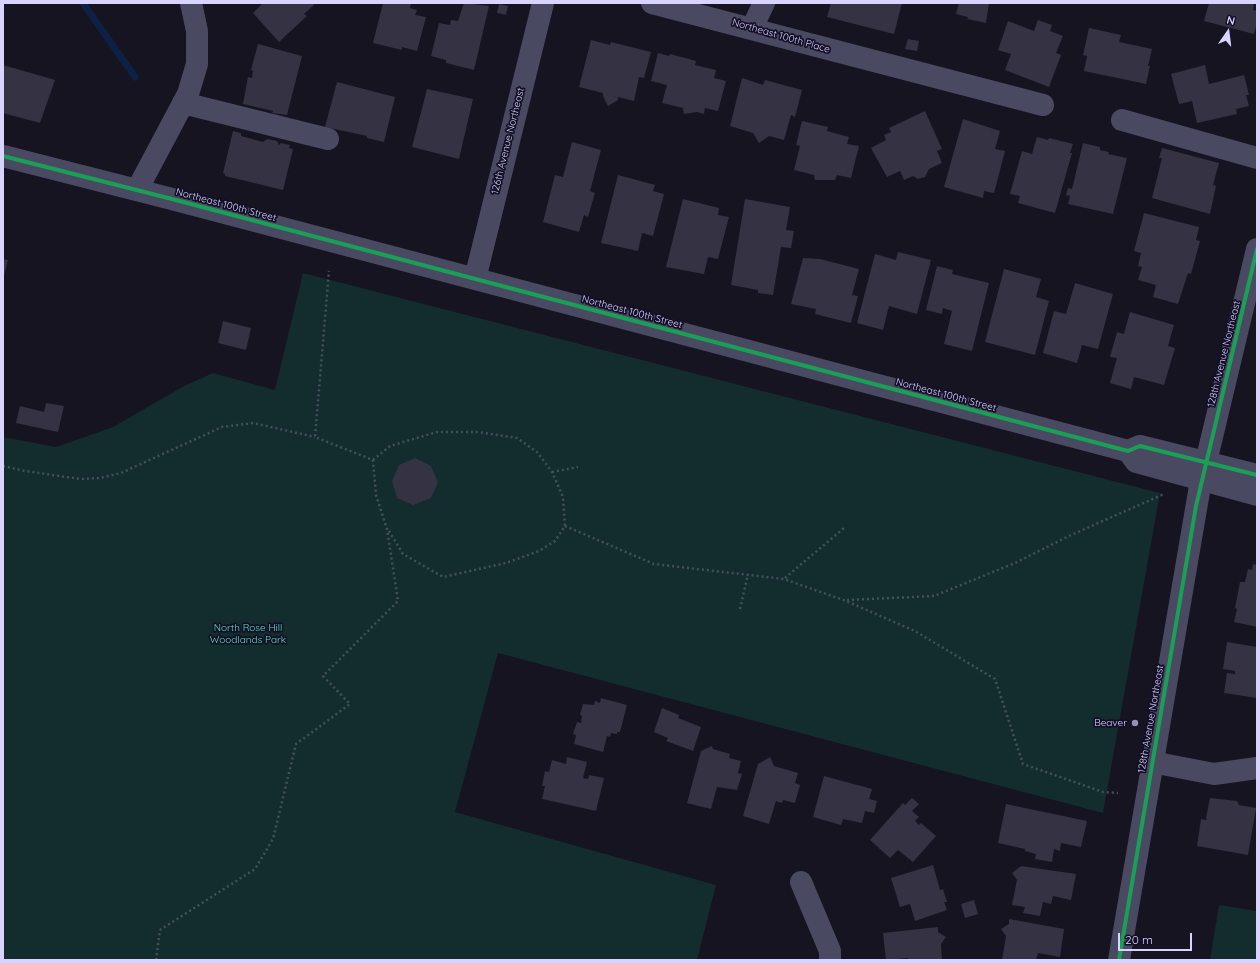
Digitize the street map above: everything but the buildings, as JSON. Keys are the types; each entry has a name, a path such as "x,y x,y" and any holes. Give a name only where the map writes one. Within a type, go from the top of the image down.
{"street":[{"path":"137,190 188,94 197,64 198,31 191,3"},
{"name":"126th Avenue Northeast","path":"475,279 543,3"},
{"name":"Northeast 100th Place","path":"652,3 752,28 1043,106"},
{"path":"752,28 764,3"},
{"path":"183,103 328,139"},
{"path":"1122,120 1257,158"},
{"name":"Northeast 100th Street","path":"3,156 1128,451 1136,462 1204,471 1257,475"},
{"name":"128th Avenue Northeast","path":"1119,960 1152,762 1204,471 1257,249"},
{"name":"Northeast 100th Street","path":"1204,471 1257,495"},
{"path":"1152,762 1214,774 1257,768"},
{"path":"801,882 830,952 830,960"}],"path":[{"path":"315,437 329,271"},
{"path":"3,466 25,471 80,478 100,478 121,473 222,427 253,423 315,437 374,460"},
{"path":"374,460 390,446 437,432 478,432 517,438 537,452 552,472 563,497 565,526 555,541 539,551 506,563 443,577 403,554 387,529"},
{"path":"156,960 160,930 255,869 273,840 296,744 350,704 323,676 398,601 387,529 376,495 374,460"},
{"path":"552,472 578,467"},
{"path":"846,600 934,596 1015,563 1071,534 1156,499 1168,492"},
{"path":"565,526 654,564 784,579 846,600 915,631 995,679 1023,764 1103,792 1118,793"},
{"path":"784,579 844,528"},
{"path":"740,609 748,574"}],"green space":[{"name":"North Rose Hill Woodlands Park","path":"303,273 1160,493 1103,813 498,653 455,812 716,885 697,960 3,960 3,437 56,447 113,427 184,386 213,373 275,390"},
{"path":"1219,905 1257,911 1257,960 1210,960"}],"waterway":[{"path":"83,3 135,77"}],"cycle path":[{"path":"3,156 172,199 1128,451 1140,446 1257,475"},
{"path":"1119,960 1196,506 1257,249"}],"place":[{"name":"Beaver","path":"1135,723"}]}
